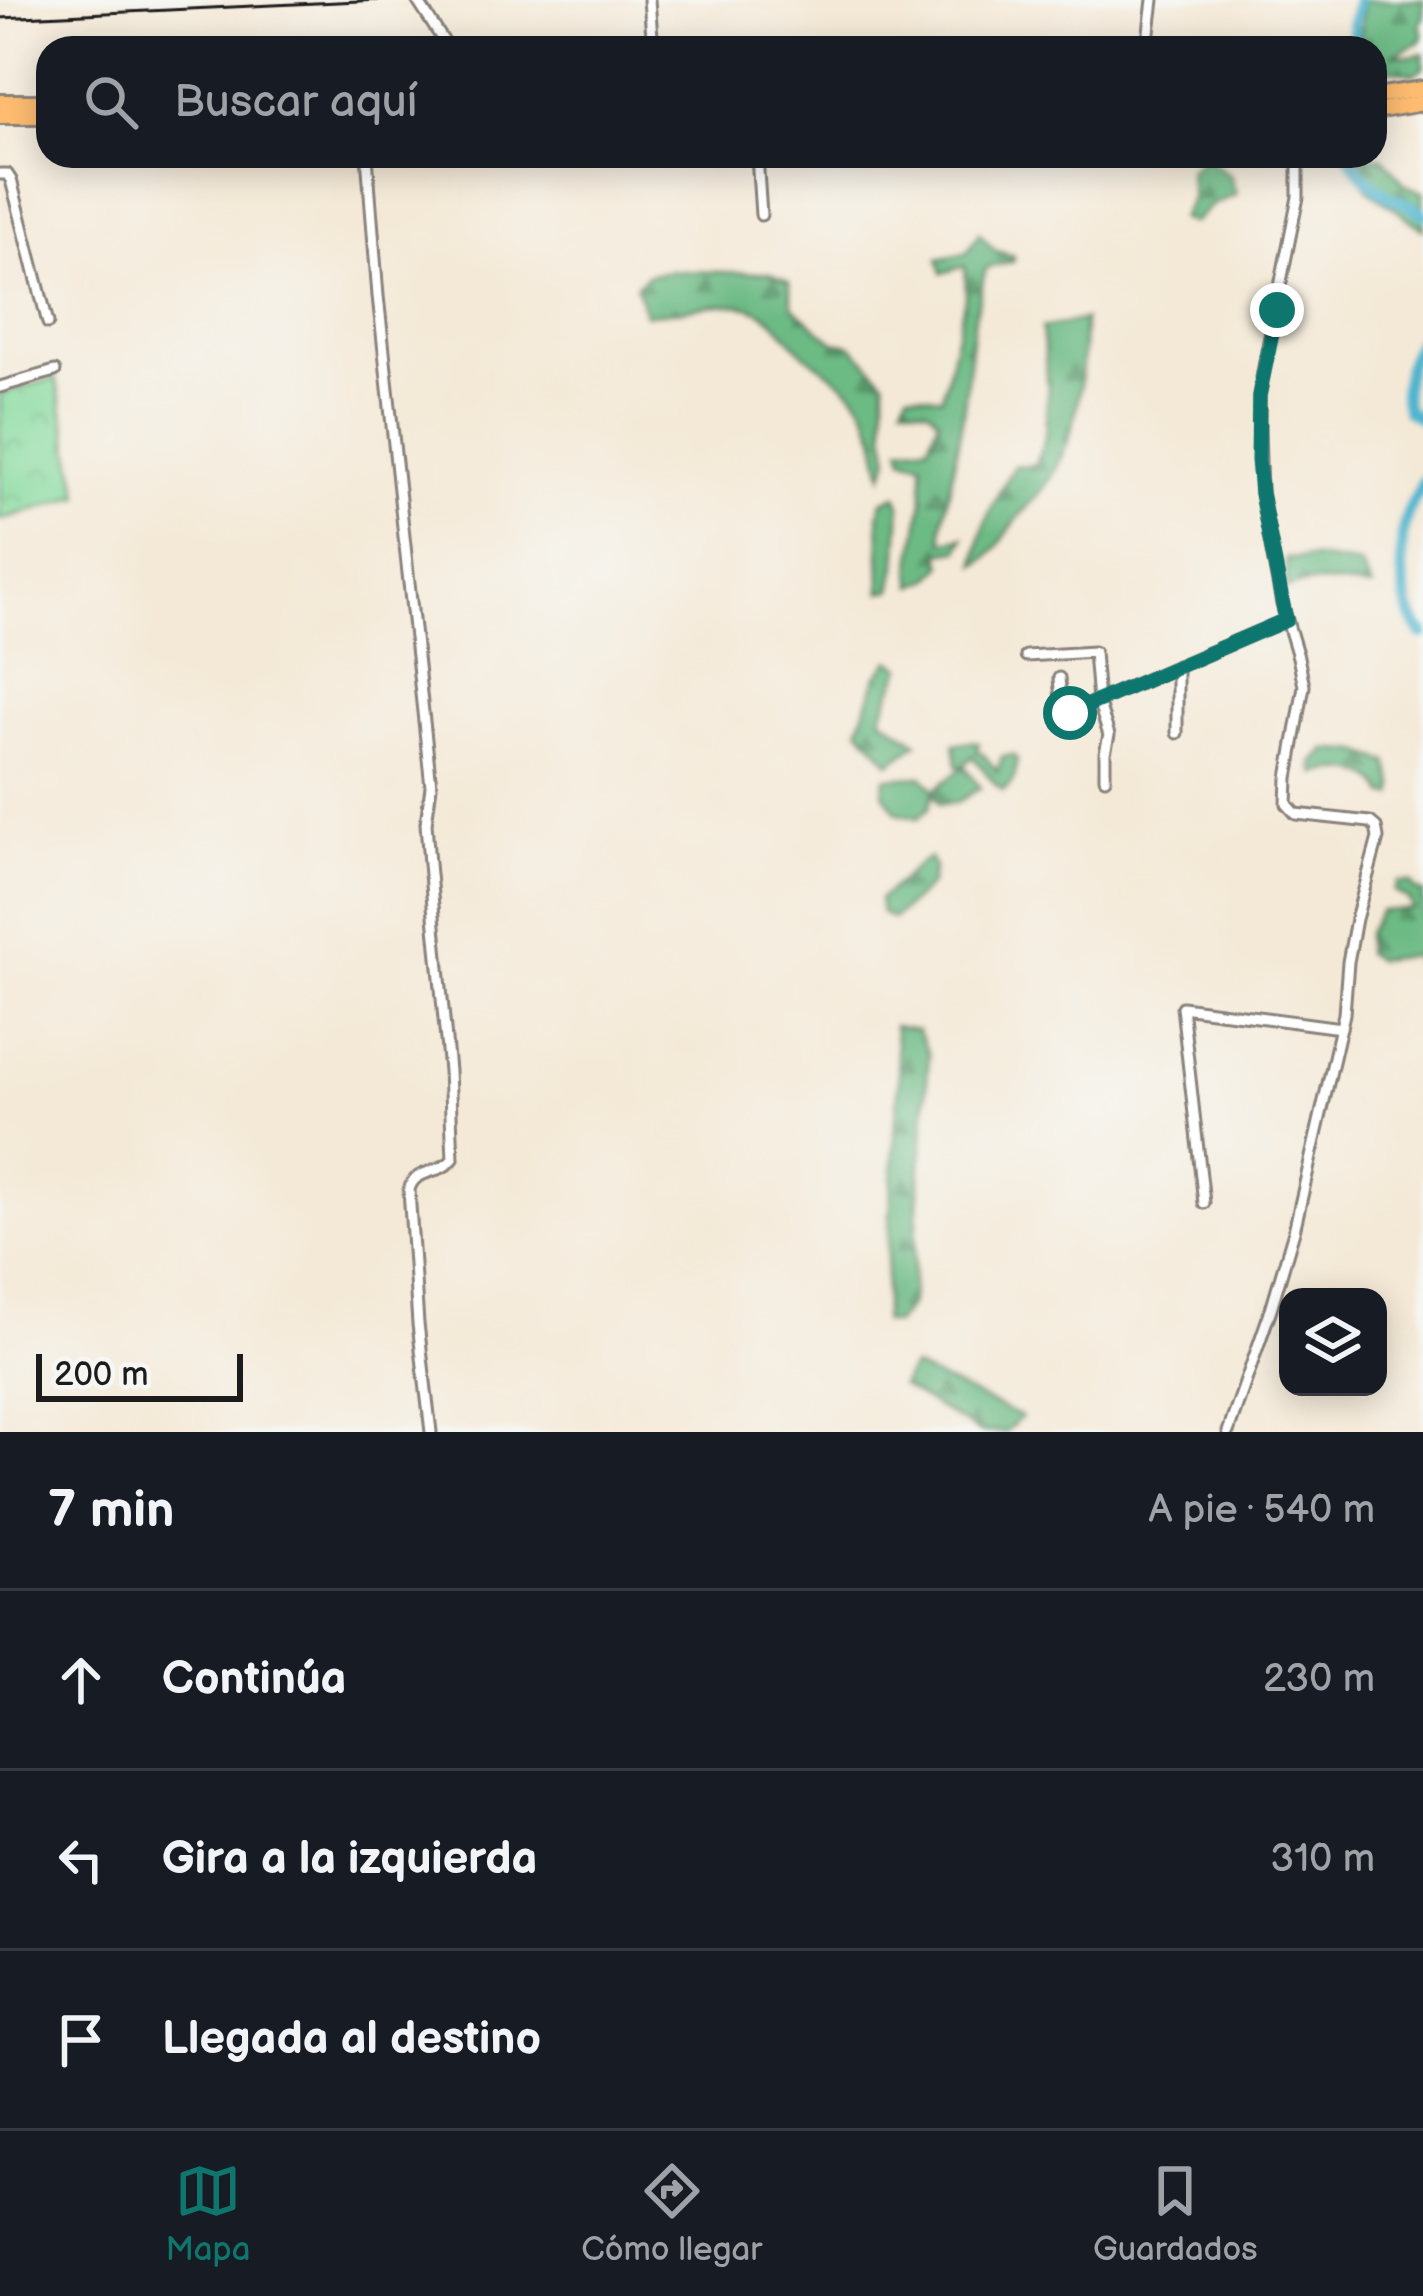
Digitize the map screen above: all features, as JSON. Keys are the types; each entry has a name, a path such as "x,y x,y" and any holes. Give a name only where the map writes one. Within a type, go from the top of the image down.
{"highway":[{"path":"1387,95 1423,88"},
{"path":"0,102 36,102"},
{"path":"1387,110 1423,103"},
{"path":"0,116 36,116"}],"street":[{"path":"417,0 440,36"},
{"path":"649,0 652,36"},
{"path":"1148,36 1153,0"},
{"path":"369,168 378,296 431,786 429,864 453,1113 451,1164 416,1176 409,1190 431,1432"},
{"path":"758,168 761,215"},
{"path":"1228,1432 1294,1231 1341,1028 1351,943 1377,845 1377,832 1370,822 1296,814 1289,809 1288,778 1304,686 1261,493 1259,396 1298,196 1298,168"},
{"path":"3,174 11,180 48,323"},
{"path":"0,387 56,371"},
{"path":"1059,678 1062,712 1070,713 1286,620"},
{"path":"1026,656 1094,652 1098,701 1109,735 1105,778"},
{"path":"1177,666 1178,733"},
{"path":"1204,1203 1182,1007 1341,1028"}],"green space":[{"path":"1363,0 1423,0 1420,42 1394,54 1423,53 1423,68 1414,74 1387,70 1387,36 1361,36"},
{"path":"1387,163 1406,185 1423,192 1423,229 1371,192 1361,168 1387,168"},
{"path":"1220,168 1230,175 1236,194 1211,206 1192,223 1180,219 1192,197 1188,171"},
{"path":"979,233 994,250 1014,256 1013,262 986,268 974,321 942,528 944,542 964,537 959,550 940,553 943,566 929,580 914,586 911,569 923,500 923,463 904,458 901,447 929,444 939,419 929,409 903,404 908,392 942,397 966,294 965,266 942,273 938,259 967,253"},
{"path":"672,271 771,273 789,282 793,306 800,314 834,342 851,345 885,380 890,458 883,475 862,404 763,313 744,306 716,305 645,314 636,286 648,275"},
{"path":"1084,320 1080,387 1065,450 1043,489 992,553 976,565 984,526 1000,490 1014,466 1034,465 1045,439 1048,387 1042,328"},
{"path":"56,378 80,496 0,520 0,394"},
{"path":"897,495 901,505 897,566 892,590 881,592 879,512 883,501"},
{"path":"1286,559 1360,565 1372,588 1318,583 1287,589"},
{"path":"890,660 902,667 881,717 918,743 890,763 859,728 877,676"},
{"path":"979,743 977,752 997,771 1002,757 1017,759 1007,788 998,787 972,757 964,765 980,788 956,803 940,804 933,793 929,808 918,818 898,813 883,792 885,778 922,776 935,790 962,767 957,765 954,744"},
{"path":"1326,750 1356,751 1388,762 1394,795 1386,795 1374,779 1356,772 1316,774 1314,763"},
{"path":"930,858 934,868 930,885 893,919 881,913 879,899"},
{"path":"1398,882 1411,883 1423,893 1423,974 1413,956 1376,960 1365,953 1366,934 1380,911 1413,909 1408,899 1394,891"},
{"path":"894,1026 917,1030 929,1055 911,1304 895,1324 883,1322 899,1074"},
{"path":"912,1367 1021,1417 1006,1432 979,1432 901,1386"}],"waterway":[{"path":"1354,36 1358,0"},
{"path":"1359,168 1375,187 1423,214"},
{"path":"1423,334 1404,391 1407,411 1423,420"},
{"path":"1423,480 1407,515 1402,559 1409,610 1423,634"}],"railway":[{"path":"0,18 381,0"}],"route":[{"path":"1070,713 1286,620 1258,460 1259,396 1277,310"}]}
